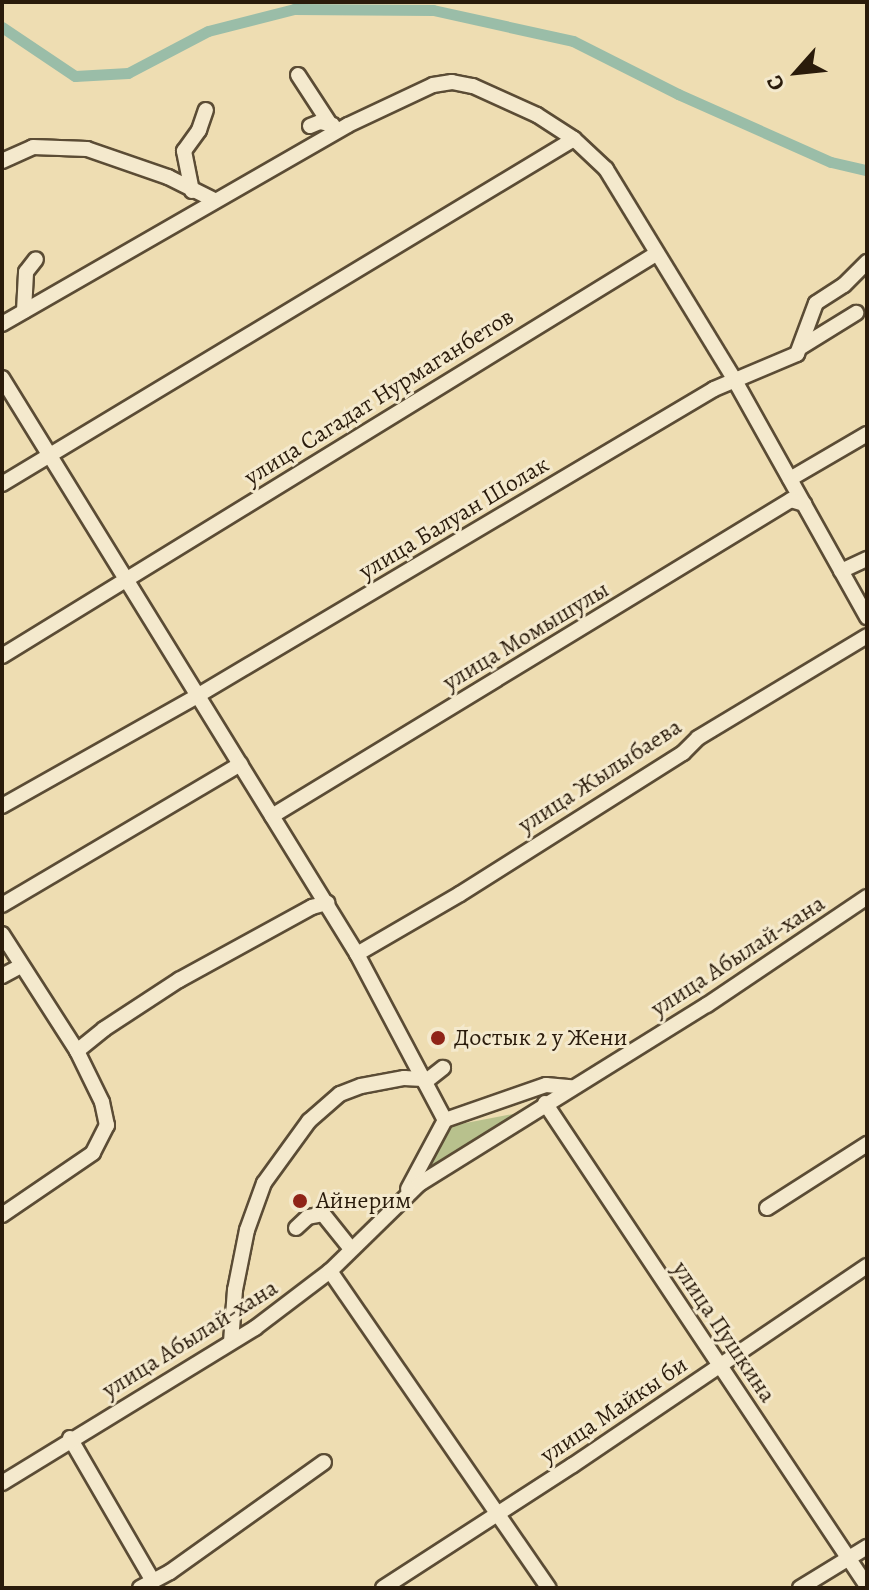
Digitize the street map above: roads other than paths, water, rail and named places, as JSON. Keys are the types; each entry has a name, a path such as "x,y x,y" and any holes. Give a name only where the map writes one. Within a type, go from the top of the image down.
{"street":[{"path":"298,75 339,126"},
{"path":"2,324 339,126 433,85 452,82 493,93 574,139 606,169 734,379 867,617"},
{"path":"195,211 184,151 199,130 206,110"},
{"path":"310,126 339,126"},
{"path":"2,484 574,139"},
{"path":"2,161 21,149 33,147 87,149 115,156 214,200"},
{"name":"улица Сагадат Нурмаганбетов","path":"2,656 124,578 656,254"},
{"path":"24,311 26,272 36,259"},
{"path":"801,347 816,303 844,285 867,262"},
{"name":"улица Балуан Шолак","path":"2,806 197,696 734,379 776,365 797,354 801,347 856,313"},
{"path":"2,378 327,903 445,1120"},
{"path":"790,479 867,434"},
{"name":"улица Момышулы","path":"272,816 791,500 804,504"},
{"path":"841,571 867,559"},
{"name":"улица Жылыбаева","path":"357,954 460,894 683,753 698,738 867,636"},
{"path":"2,905 240,764"},
{"name":"улица Абылай-хана","path":"2,1483 279,1311 330,1271 406,1193 545,1103 707,1005 867,897"},
{"path":"77,1051 104,1029 179,980 312,907 327,903"},
{"path":"2,934 77,1051 106,1115 101,1140 93,1153 2,1215"},
{"path":"2,976 21,966"},
{"path":"231,1342 235,1290 247,1230 264,1183 309,1121 340,1094 361,1086 404,1078 424,1081 443,1068"},
{"path":"406,1193 445,1120 546,1085 571,1087"},
{"name":"улица Пушкина","path":"545,1103 867,1586"},
{"path":"767,1208 867,1144"},
{"path":"296,1228 308,1217 323,1214 351,1249"},
{"name":"улица Майкы би","path":"383,1588 499,1514 867,1266"},
{"path":"330,1271 398,1366 411,1393 549,1588"},
{"path":"70,1438 146,1585 324,1462"},
{"path":"800,1588 867,1547"}],"waterway":[{"path":"2,27 75,76 128,73 208,31 294,9 433,10 573,41 678,94 831,162 867,170"}],"place":[{"name":"Достык 2 у Жени","path":"438,1038"},
{"name":"Айнерим","path":"300,1201"}]}
